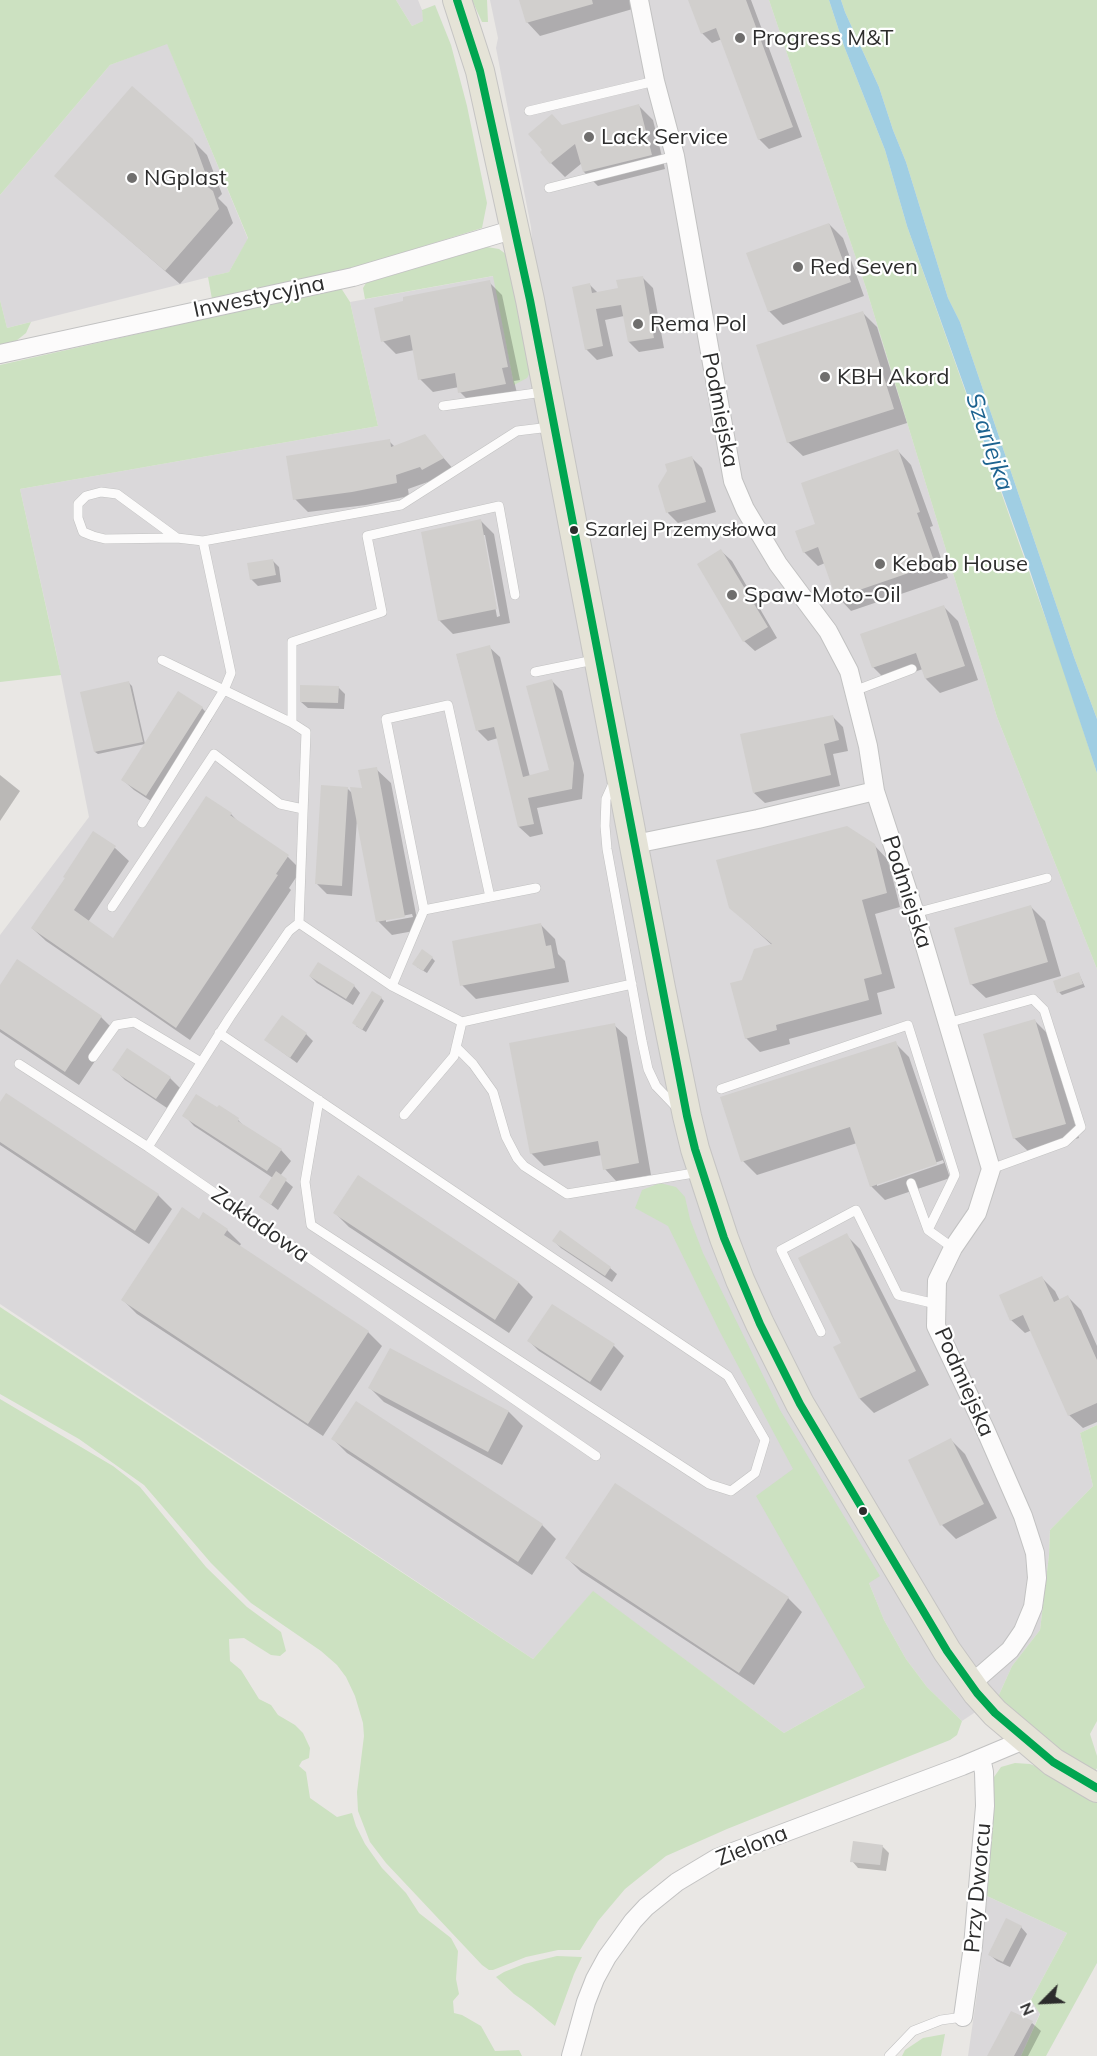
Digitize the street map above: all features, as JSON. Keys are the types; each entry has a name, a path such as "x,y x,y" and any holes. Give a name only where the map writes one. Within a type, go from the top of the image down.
{"main road":[{"path":"457,0 480,71 549,391 687,1116 702,1172 740,1280 800,1404 942,1641 971,1683 996,1713 1024,1740 1053,1762 1091,1785"}],"street":[{"name":"Podmiejska","path":"639,0 655,81 675,156 734,481 745,509 778,564 828,631 849,670 868,746 875,791 915,913 991,1168 977,1213 953,1248 937,1281 936,1326 1023,1516 1035,1553 1036,1578 1034,1607 1023,1631 1010,1650 971,1683"},
{"name":"Inwestycyjna","path":"0,354 353,277 515,229"},
{"path":"635,844 758,819 875,791"},
{"name":"Zielona","path":"571,2056 586,2002 607,1958 633,1921 676,1882 717,1858 1024,1740"},
{"name":"Przy Dworcu","path":"963,2017 973,1946 985,1806 984,1772 981,1758"}],"lane":[{"path":"529,111 655,81"},
{"path":"549,188 675,156"},
{"path":"443,406 549,391"},
{"path":"177,538 117,494 102,492 86,496 78,504 78,518 83,532 93,536 105,539 177,538 204,541 401,505 517,431 555,426"},
{"path":"292,723 292,642 382,612 367,536 499,506 515,595"},
{"path":"142,824 224,690 231,673 204,541"},
{"path":"535,672 599,659"},
{"path":"148,1147 219,1033 289,931 299,923 306,732 162,660"},
{"path":"854,691 912,669"},
{"path":"392,986 424,910 386,719 448,705 490,897"},
{"path":"112,907 214,754 280,804 303,809"},
{"path":"620,770 606,799 607,849 648,1069 662,1094 687,1116"},
{"path":"915,913 1047,878"},
{"path":"424,910 536,888"},
{"path":"299,923 392,986 462,1022 632,984"},
{"path":"947,1023 1033,999 1044,1010 1081,1126 1065,1142 991,1168"},
{"path":"93,1057 116,1025 134,1022 201,1062"},
{"path":"404,1115 454,1056 462,1022"},
{"path":"721,1089 908,1025 955,1175 928,1230"},
{"path":"219,1033 319,1100 728,1376 765,1440 755,1473 731,1491 709,1484 311,1224 305,1182 319,1100"},
{"path":"456,1047 473,1064 493,1092 506,1137 517,1158 524,1166 567,1194 702,1172"},
{"name":"Zakładowa","path":"19,1064 148,1147 596,1456"},
{"path":"911,1183 928,1230 953,1248"},
{"path":"821,1332 781,1250 856,1210 897,1295 936,1304"},
{"path":"889,2056 913,2031 941,2020 963,2017"}],"shaded area":[{"path":"396,0 418,0 424,21 412,26"},
{"path":"490,0 769,0 866,288 997,717 1097,969 1097,1425 1080,1433 1093,1486 1050,1530 1040,1630 1012,1666 998,1697 962,1721 927,1687 906,1659 884,1620 869,1583 865,1687 784,1733 593,1592 533,1659 0,1304 0,935 89,817 57,656 20,489 378,426 350,302 494,276 514,385 533,253 531,227 496,48 498,38"},
{"path":"167,43 248,239 229,272 7,328 0,300 0,195 110,65"},
{"path":"987,1896 1067,1933 1031,2000 1040,2013 1021,2056 968,2056 980,1972"}],"green space":[{"path":"0,0 396,0 412,26 423,21 422,10 435,5 451,45 467,106 487,203 482,228 363,265 212,299 208,277 229,272 248,238 167,44 110,65 0,195"},
{"path":"472,0 487,0 488,22 482,22"},
{"path":"769,0 829,0 844,46 885,150 907,226 1061,662 1097,773 1097,969 997,717 866,288"},
{"path":"841,0 1097,0 1097,719 960,322 948,298 906,162 879,87"},
{"path":"487,247 499,249 510,257 534,365 527,378 514,385 493,276 365,299 363,288 366,283"},
{"path":"341,288 350,302 378,426 20,489 61,675 0,682 0,365"},
{"path":"0,300 7,328 31,322 26,333 16,341 0,346"},
{"path":"660,1183 676,1187 685,1197 690,1219 703,1253 780,1410 880,1576 869,1583 884,1620 906,1659 927,1687 962,1721 957,1735 950,1740 727,1829 666,1856 625,1889 598,1921 580,1950 558,1950 526,1957 489,1970 386,1863 370,1842 358,1811 357,1792 364,1736 363,1723 355,1696 346,1677 337,1665 321,1651 251,1603 211,1563 144,1485 79,1439 0,1394 0,1307 533,1659 593,1591 784,1733 865,1687 756,1496 793,1469 720,1332 668,1226 635,1208 642,1190"},
{"path":"0,1399 113,1466 140,1487 206,1567 247,1607 281,1632 286,1651 280,1656 271,1655 244,1638 229,1639 230,1661 241,1670 259,1699 271,1705 278,1715 295,1725 303,1733 310,1748 309,1758 302,1761 299,1766 306,1772 310,1798 337,1817 352,1813 365,1844 382,1868 406,1893 419,1913 451,1938 458,1951 456,1979 459,1994 453,2001 454,2013 481,2026 495,2051 519,2050 522,2056 0,2056"},
{"path":"1097,1425 1097,1721 1090,1734 1097,1756 1095,1772 1081,1766 1040,1735 998,1697 1012,1666 1040,1630 1050,1530 1093,1486 1080,1433"},
{"path":"1015,1763 1030,1764 1043,1769 1097,1801 1097,1963 1046,2056 1021,2056 1040,2014 1031,2000 1067,1933 987,1896 994,1777 1001,1767"},
{"path":"557,1956 582,1957 555,2026 496,1977 524,1964"},
{"path":"945,2034 941,2056 902,2056 905,2050 923,2038"}],"water":[{"name":"Szarlejka","path":"829,0 841,0 879,87 906,162 948,298 960,322 1097,719 1097,773 1030,571 907,226 885,150 844,46"}],"building":[{"path":"519,0 592,0 593,4 526,23"},
{"path":"688,0 746,0 793,127 758,140 716,28 701,34"},
{"name":"NGplast","path":"132,86 193,139 208,180 204,184 213,191 219,209 165,271 54,176"},
{"name":"Lack Service","path":"639,104 652,155 583,172 575,144 550,164 540,152 542,150 528,134 552,114 562,125"},
{"name":"Red Seven","path":"829,223 851,282 768,312 746,253"},
{"name":"Rema Pol","path":"643,276 654,338 628,342 621,305 596,309 603,346 585,350 572,287 590,283 592,293 618,288 616,280"},
{"path":"490,280 508,367 502,368 506,384 458,393 455,373 418,380 410,335 381,342 374,308 403,301 403,297"},
{"name":"KBH Akord","path":"863,311 894,409 787,443 756,345"},
{"path":"425,434 444,458 422,470 420,467 396,475 397,483 293,500 286,456 390,439 391,447"},
{"path":"898,449 935,564 836,598 818,547 803,553 795,531 815,524 801,483"},
{"path":"692,456 706,502 666,513 658,486 667,471 665,464"},
{"path":"481,519 497,609 438,621 421,532"},
{"name":"Spaw-Moto-Oil","path":"721,549 768,627 743,642 697,564"},
{"path":"273,559 276,575 250,580 247,563"},
{"path":"944,605 965,666 925,679 916,653 872,668 860,634"},
{"path":"490,645 523,777 549,770 526,686 552,679 574,763 572,789 528,798 534,824 518,827 494,727 476,731 456,654"},
{"path":"129,681 143,742 94,752 80,692"},
{"path":"300,685 339,686 338,703 300,702"},
{"path":"178,691 203,707 146,796 121,780"},
{"path":"833,715 839,740 824,744 831,775 753,793 740,734"},
{"path":"377,767 405,917 376,922 350,787 362,788 358,770"},
{"path":"321,785 348,787 342,886 315,884"},
{"path":"206,796 289,855 176,1028 31,928 93,831 116,846 74,910 113,938"},
{"path":"847,826 875,844 887,893 862,900 882,974 864,979 869,1000 776,1025 777,1030 745,1039 730,983 742,980 754,949 772,944 729,908 716,860"},
{"path":"1031,905 1048,962 970,985 954,928"},
{"path":"541,923 546,946 551,945 555,968 460,986 452,941"},
{"path":"422,949 433,957 423,971 412,964"},
{"path":"17,959 102,1016 65,1072 0,1029 0,985"},
{"path":"318,962 355,985 346,999 309,976"},
{"path":"1079,972 1083,984 1057,993 1053,981"},
{"path":"372,991 382,997 362,1030 352,1023"},
{"path":"282,1015 307,1033 290,1058 264,1040"},
{"path":"1035,1019 1066,1124 1013,1139 983,1034"},
{"path":"615,1023 639,1163 603,1170 598,1141 530,1154 509,1043"},
{"path":"896,1041 937,1164 870,1187 850,1127 741,1162 720,1097"},
{"path":"127,1048 171,1077 156,1099 112,1070"},
{"path":"6,1093 159,1194 135,1231 0,1142 0,1102"},
{"path":"196,1094 217,1107 219,1105 239,1118 238,1121 282,1149 267,1171 182,1116"},
{"path":"276,1171 287,1179 271,1205 259,1197"},
{"path":"358,1175 519,1282 495,1320 333,1213"},
{"path":"182,1207 199,1219 203,1212 228,1229 224,1235 369,1331 308,1424 121,1300"},
{"path":"560,1230 611,1267 605,1276 552,1241"},
{"path":"847,1233 916,1371 859,1399 833,1347 841,1343 798,1258"},
{"path":"1042,1276 1054,1302 1068,1295 1097,1360 1097,1403 1068,1416 1023,1315 1010,1321 999,1295"},
{"path":"552,1304 615,1344 590,1382 527,1341"},
{"path":"390,1348 509,1411 488,1452 368,1388"},
{"path":"356,1401 543,1524 518,1562 331,1439"},
{"path":"951,1438 984,1504 940,1526 908,1460"},
{"path":"615,1483 789,1597 739,1673 565,1558"},
{"path":"853,1841 883,1845 880,1865 850,1862"},
{"path":"1006,1918 1022,1926 1003,1962 988,1955"},
{"path":"1011,2011 1033,2021 1014,2056 987,2056"}],"transit line":[{"path":"457,0 480,71 530,300 687,1116 695,1149 724,1238 760,1324 800,1404 947,1651 977,1693 995,1713 1053,1762 1097,1788"}],"place":[{"name":"Progress M&T","path":"740,38"},
{"name":"Lack Service","path":"589,137"},
{"name":"NGplast","path":"132,178"},
{"name":"Red Seven","path":"798,267"},
{"name":"Rema Pol","path":"638,324"},
{"name":"KBH Akord","path":"825,377"},
{"name":"Szarlej Przemysłowa","path":"574,530"},
{"name":"Kebab House","path":"880,564"},
{"name":"Spaw-Moto-Oil","path":"732,595"}]}
